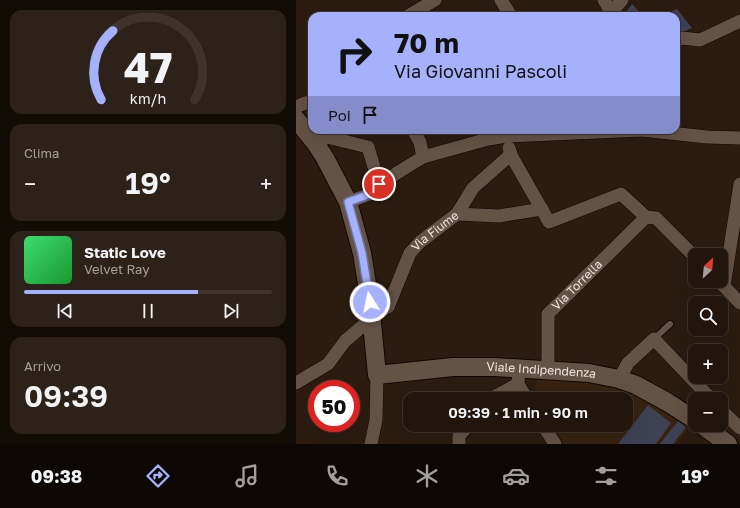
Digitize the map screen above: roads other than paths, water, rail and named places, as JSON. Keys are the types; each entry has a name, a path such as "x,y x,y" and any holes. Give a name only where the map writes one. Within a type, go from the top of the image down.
{"main road":[{"path":"296,118 308,134"},
{"path":"308,134 325,158 348,202 362,253 372,315 377,375"},
{"name":"Viale Indipendenza","path":"377,375 453,367 495,367 518,376 548,370 589,373 619,379 636,385 688,416"},
{"path":"712,432 728,444"}],"street":[{"path":"415,12 435,0"},
{"path":"501,0 508,12"},
{"path":"604,0 609,12"},
{"path":"612,12 622,0"},
{"path":"680,39 700,40 740,21"},
{"path":"296,107 308,103"},
{"path":"415,134 420,142 422,157"},
{"path":"348,202 370,194 379,184 422,157 488,139 507,136 552,134"},
{"path":"680,134 740,138"},
{"path":"507,136 510,155 549,222 621,194 646,217 656,218 688,250"},
{"path":"316,144 327,137 368,147 379,184"},
{"name":"Via Fiume","path":"296,383 328,364 345,341 365,324 372,315 388,307 410,253 420,242 457,214 473,188 510,155"},
{"path":"728,248 740,184"},
{"path":"457,214 499,216 542,209"},
{"name":"Via Torrella","path":"548,370 548,314 646,217"},
{"path":"725,288 740,302"},
{"path":"619,379 628,363 654,339 704,392"},
{"path":"371,444 376,420 377,375"},
{"path":"499,392 518,376 524,392"},
{"path":"728,417 740,428"},
{"path":"459,444 459,436 463,432"},
{"path":"547,432 555,444"}],"lane":[{"path":"654,339 670,324"}]}
